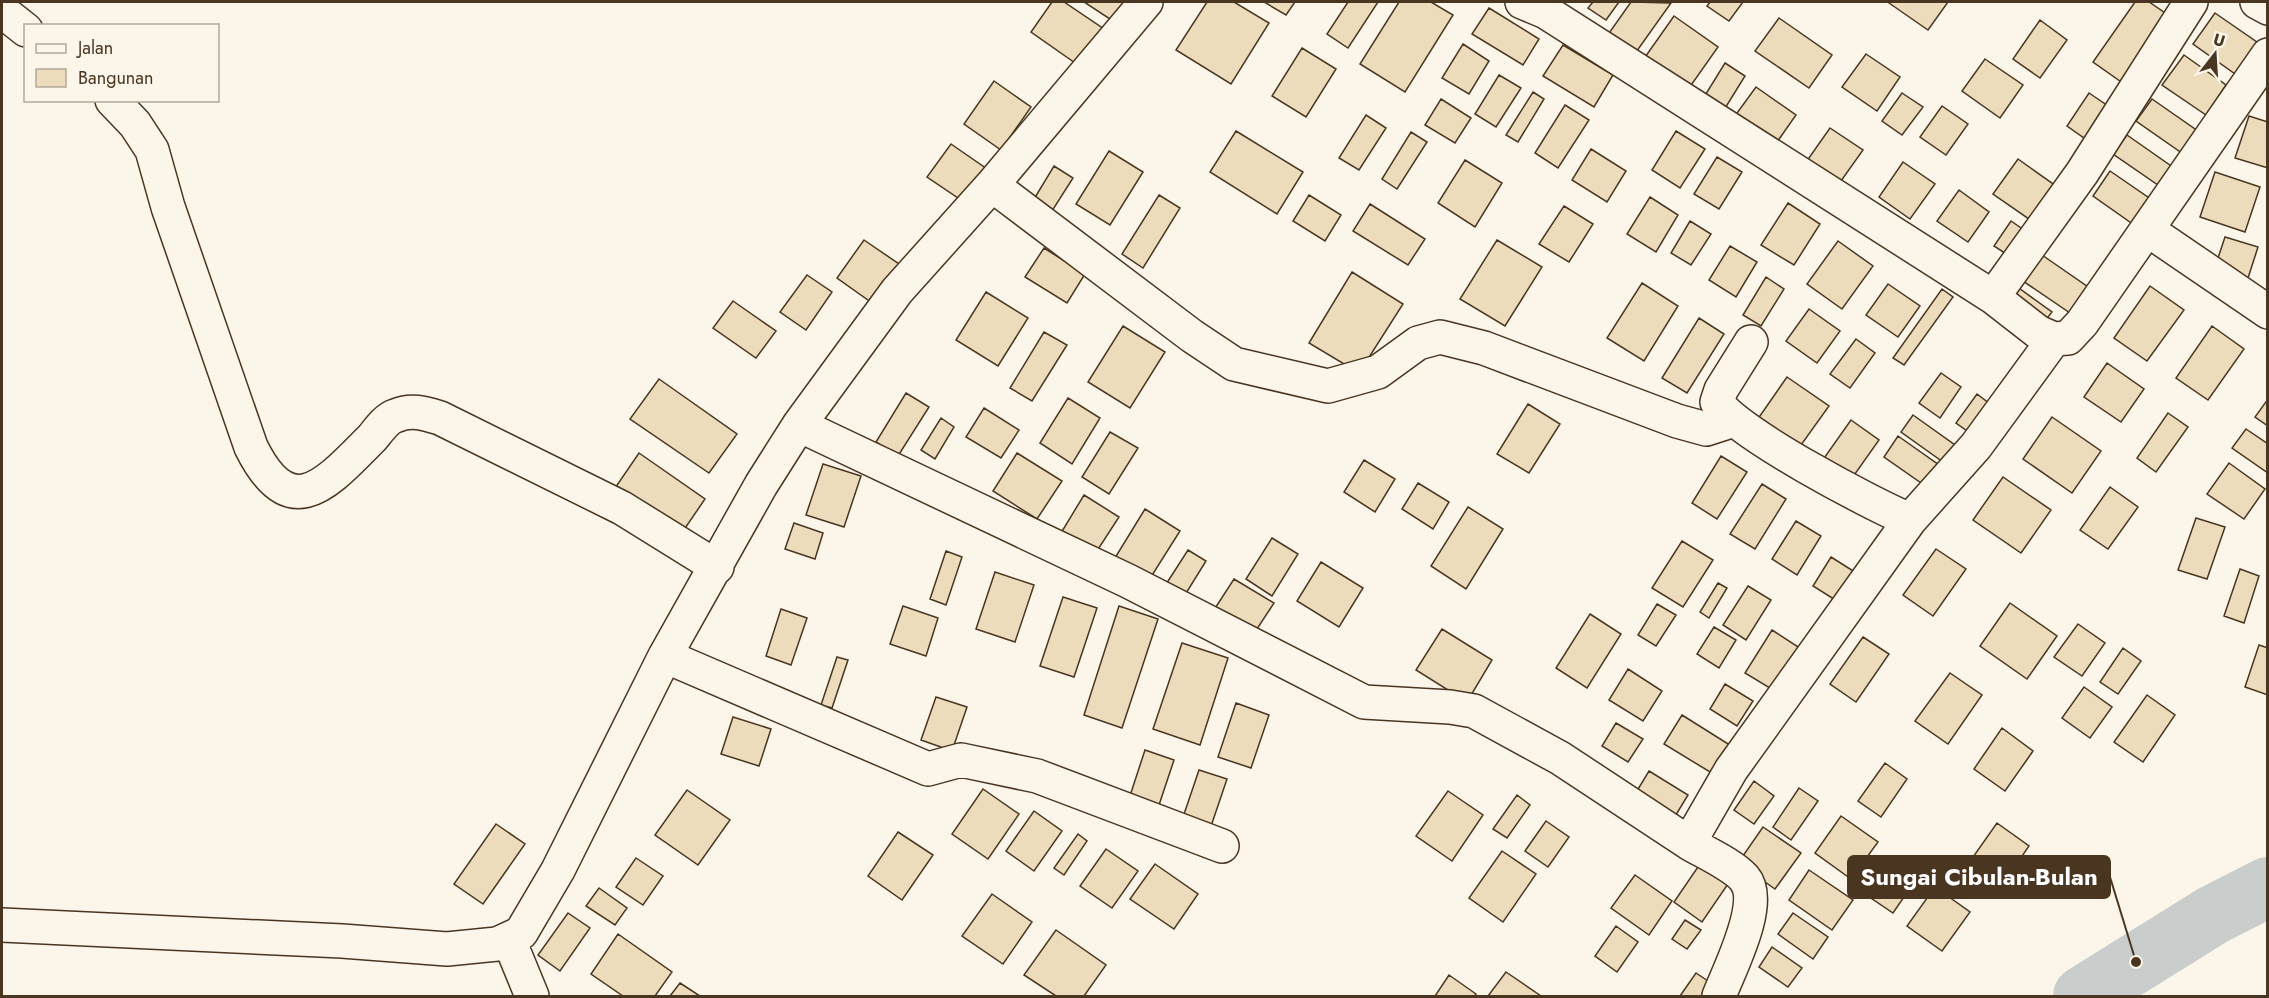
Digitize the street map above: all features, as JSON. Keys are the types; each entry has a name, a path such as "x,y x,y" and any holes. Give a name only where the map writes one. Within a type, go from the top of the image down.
{"street":[{"path":"2,925 342,941 447,949 478,948 509,940 521,933 545,895 665,656 761,485 799,424 897,291 992,185 1146,2"},
{"path":"1522,2 1566,25 1993,297 2038,332 2054,339 2068,338 2082,323 2268,56"},
{"path":"1993,297 2082,173 2191,2"},
{"path":"2257,2 2268,9"},
{"path":"2,10 24,28"},
{"path":"114,102 135,124 152,150 168,207 251,447 261,467 274,482 291,491 309,491 329,481 393,416 413,411 440,417 622,508 717,567"},
{"path":"992,185 1192,336 1234,364 1328,386 1378,372 1418,343 1440,337 1484,348 1677,421 1706,429 1734,420"},
{"path":"2148,230 2268,312"},
{"path":"1689,843 1731,770 1910,520 1976,446 2054,339"},
{"path":"1751,342 1720,390 1717,402 1734,420 1853,492 1910,520"},
{"path":"799,424 1128,581 1365,702 1474,711 1560,758 1743,877 1750,888 1751,913 1719,996"},
{"path":"665,656 928,769 961,760 1037,776 1222,846"},
{"path":"509,940 532,996"}],"building":[{"path":"1052,2 1064,2 1104,29 1078,65 1031,32"},
{"path":"1084,2 1131,2 1116,23"},
{"path":"1207,2 1234,2 1269,23 1231,84 1176,50"},
{"path":"1264,2 1295,2 1286,15"},
{"path":"1348,2 1378,2 1348,48 1327,34"},
{"path":"1399,2 1431,2 1453,15 1405,92 1360,64"},
{"path":"1593,2 1619,2 1606,20 1588,8"},
{"path":"1631,2 1671,3 1634,55 1607,36"},
{"path":"1710,2 1743,2 1729,21 1707,6"},
{"path":"1890,2 1948,2 1928,30"},
{"path":"2135,2 2149,2 2174,19 2127,86 2093,62"},
{"path":"1489,8 1539,39 1523,65 1472,34"},
{"path":"2215,13 2267,49 2245,81 2193,44"},
{"path":"1674,16 1718,47 1687,91 1643,60"},
{"path":"1779,18 1832,55 1809,88 1755,51"},
{"path":"2040,20 2067,40 2040,78 2013,59"},
{"path":"1463,44 1489,61 1469,94 1442,78"},
{"path":"1563,45 1613,75 1594,107 1543,76"},
{"path":"1302,48 1336,69 1306,117 1272,96"},
{"path":"1866,54 1900,77 1877,111 1842,87"},
{"path":"2184,55 2226,85 2206,115 2162,85"},
{"path":"1985,59 2023,85 2000,118 1962,91"},
{"path":"1725,63 1745,76 1724,110 1704,97"},
{"path":"1499,75 1521,88 1496,127 1475,114"},
{"path":"994,81 1031,107 1001,150 964,124"},
{"path":"1756,87 1796,115 1770,152 1729,124"},
{"path":"1533,92 1544,99 1518,142 1506,135"},
{"path":"1902,93 1923,107 1902,135 1882,121"},
{"path":"2089,93 2117,112 2094,145 2067,126"},
{"path":"1441,99 1471,118 1455,143 1425,125"},
{"path":"2152,99 2205,136 2189,158 2136,121"},
{"path":"1565,105 1589,120 1558,168 1535,153"},
{"path":"1942,106 1968,124 1946,155 1920,137"},
{"path":"1366,115 1386,128 1359,170 1339,158"},
{"path":"2249,116 2268,122 2268,168 2235,158"},
{"path":"1830,128 1863,150 1836,188 1804,165"},
{"path":"1236,131 1303,172 1277,214 1210,172"},
{"path":"1676,131 1705,149 1680,188 1652,170"},
{"path":"1411,132 1427,142 1397,189 1382,179"},
{"path":"2127,135 2184,175 2171,194 2113,154"},
{"path":"951,144 987,169 964,202 927,177"},
{"path":"1591,149 1626,171 1607,202 1572,180"},
{"path":"1109,151 1143,172 1110,225 1076,204"},
{"path":"1717,157 1742,172 1719,209 1694,194"},
{"path":"2018,159 2063,191 2039,226 1993,194"},
{"path":"1465,160 1502,183 1475,227 1438,203"},
{"path":"1903,162 1935,184 1910,219 1879,197"},
{"path":"1054,166 1073,178 1052,211 1034,199"},
{"path":"2110,171 2155,202 2137,227 2093,196"},
{"path":"2215,172 2260,187 2245,232 2200,217"},
{"path":"1959,190 1989,212 1968,242 1937,221"},
{"path":"1159,195 1180,208 1143,268 1122,254"},
{"path":"1309,195 1341,215 1325,241 1293,221"},
{"path":"1650,197 1678,215 1656,252 1627,234"},
{"path":"1788,203 1820,224 1794,265 1761,245"},
{"path":"1370,204 1425,239 1408,265 1353,231"},
{"path":"1564,206 1593,224 1569,262 1539,244"},
{"path":"1690,221 1711,234 1691,265 1671,253"},
{"path":"2011,221 2034,237 2017,261 1994,246"},
{"path":"2225,237 2258,247 2248,278 2215,267"},
{"path":"864,240 902,266 875,305 837,278"},
{"path":"1497,240 1542,267 1505,326 1460,299"},
{"path":"1838,241 1873,266 1842,309 1807,284"},
{"path":"1730,246 1757,262 1736,297 1709,280"},
{"path":"1044,248 1085,274 1067,303 1025,277"},
{"path":"2042,255 2091,289 2073,315 2023,281"},
{"path":"1352,272 1403,304 1359,373 1309,343"},
{"path":"807,275 832,292 806,330 780,312"},
{"path":"1766,277 1784,289 1761,326 1743,315"},
{"path":"1642,283 1678,306 1644,361 1607,338"},
{"path":"1888,284 1920,306 1898,337 1866,315"},
{"path":"2016,286 2052,312 2041,326 2005,300"},
{"path":"2150,286 2184,310 2147,361 2114,338"},
{"path":"1942,289 1953,297 1904,365 1893,358"},
{"path":"986,292 1028,318 998,366 956,340"},
{"path":"733,301 776,331 756,358 713,328"},
{"path":"1809,309 1840,331 1817,363 1786,341"},
{"path":"1699,318 1724,334 1687,393 1662,378"},
{"path":"1123,326 1165,352 1130,408 1088,382"},
{"path":"2212,326 2244,349 2208,400 2176,378"},
{"path":"1044,332 1067,345 1032,401 1010,388"},
{"path":"1856,339 1875,353 1850,388 1830,374"},
{"path":"2107,363 2144,389 2121,422 2084,397"},
{"path":"1941,373 1961,387 1940,418 1919,403"},
{"path":"1787,377 1829,406 1796,452 1755,423"},
{"path":"659,379 737,434 709,473 630,419"},
{"path":"906,393 929,407 898,456 876,442"},
{"path":"1977,394 1990,404 1970,433 1956,423"},
{"path":"1068,398 1100,418 1072,464 1040,443"},
{"path":"2268,399 2268,426 2255,417"},
{"path":"1528,404 1560,424 1529,473 1497,454"},
{"path":"984,408 1019,430 1001,458 966,437"},
{"path":"2168,413 2188,427 2156,472 2137,458"},
{"path":"1913,415 1955,445 1943,462 1901,432"},
{"path":"2052,417 2101,451 2072,493 2023,459"},
{"path":"941,418 954,427 935,459 921,450"},
{"path":"1851,420 1879,440 1850,481 1822,461"},
{"path":"2246,429 2268,444 2268,473 2232,448"},
{"path":"1110,432 1138,448 1109,494 1082,477"},
{"path":"1898,436 1939,465 1924,485 1884,457"},
{"path":"639,453 705,499 679,537 613,491"},
{"path":"1017,453 1062,481 1037,519 993,491"},
{"path":"1721,456 1747,472 1717,519 1692,503"},
{"path":"1364,460 1395,479 1375,512 1344,492"},
{"path":"2229,463 2265,489 2244,519 2207,494"},
{"path":"823,464 861,476 844,527 806,515"},
{"path":"2003,477 2051,510 2021,553 1973,520"},
{"path":"1418,483 1449,502 1433,529 1402,509"},
{"path":"1762,484 1786,499 1755,549 1730,534"},
{"path":"2110,487 2138,507 2108,549 2080,530"},
{"path":"1084,495 1119,517 1095,554 1061,533"},
{"path":"1468,507 1503,529 1466,589 1431,566"},
{"path":"1145,509 1180,531 1144,588 1110,566"},
{"path":"2196,518 2225,527 2207,579 2178,570"},
{"path":"1796,521 1821,536 1797,575 1772,559"},
{"path":"794,523 823,533 815,559 785,549"},
{"path":"1272,538 1298,554 1272,596 1246,579"},
{"path":"1682,541 1713,560 1683,607 1652,588"},
{"path":"1936,549 1966,569 1933,616 1903,595"},
{"path":"1188,550 1206,561 1180,603 1161,592"},
{"path":"946,551 962,557 946,605 930,599"},
{"path":"1831,557 1858,574 1840,603 1813,586"},
{"path":"1321,562 1363,588 1339,627 1297,601"},
{"path":"2240,569 2259,576 2244,623 2224,616"},
{"path":"995,572 1034,585 1015,642 976,629"},
{"path":"1234,579 1274,603 1249,641 1210,616"},
{"path":"1718,583 1727,588 1709,618 1700,612"},
{"path":"1748,586 1771,600 1746,640 1723,625"},
{"path":"1063,597 1097,608 1074,677 1040,666"},
{"path":"2010,603 2057,636 2027,679 1980,646"},
{"path":"1657,604 1676,615 1656,646 1638,635"},
{"path":"903,606 938,618 926,656 890,644"},
{"path":"1119,606 1158,619 1122,728 1084,715"},
{"path":"781,609 807,618 791,665 766,656"},
{"path":"1590,614 1621,634 1587,688 1556,668"},
{"path":"2078,624 2105,643 2082,676 2054,657"},
{"path":"1714,627 1736,640 1719,668 1697,654"},
{"path":"1442,629 1492,660 1467,702 1416,670"},
{"path":"1772,630 1809,654 1783,696 1745,673"},
{"path":"1863,637 1889,654 1856,702 1830,684"},
{"path":"1182,643 1228,658 1200,745 1153,729"},
{"path":"2259,645 2268,648 2268,695 2245,687"},
{"path":"2123,648 2141,661 2118,694 2100,682"},
{"path":"837,657 848,660 832,708 821,705"},
{"path":"1628,669 1662,691 1643,721 1609,700"},
{"path":"1950,673 1982,695 1948,744 1915,721"},
{"path":"1725,684 1753,701 1737,726 1710,709"},
{"path":"2084,687 2112,707 2090,738 2062,718"},
{"path":"2147,695 2175,715 2143,762 2114,742"},
{"path":"936,697 967,707 952,751 921,740"},
{"path":"1236,703 1269,715 1251,768 1218,757"},
{"path":"1682,715 1733,747 1715,775 1664,744"},
{"path":"733,717 771,729 759,766 721,754"},
{"path":"1616,723 1643,739 1628,762 1602,746"},
{"path":"2002,728 2033,751 2005,791 1974,769"},
{"path":"1145,750 1174,760 1156,814 1127,805"},
{"path":"1885,763 1907,779 1881,817 1858,801"},
{"path":"1199,770 1227,779 1208,835 1180,826"},
{"path":"1649,771 1688,795 1671,823 1632,799"},
{"path":"1754,781 1774,796 1754,824 1734,810"},
{"path":"1799,788 1818,801 1791,840 1773,827"},
{"path":"983,789 1019,814 988,859 952,834"},
{"path":"687,790 730,820 698,865 655,835"},
{"path":"1448,791 1483,815 1452,861 1416,836"},
{"path":"1517,795 1530,805 1507,838 1493,829"},
{"path":"1034,811 1062,831 1034,871 1006,851"},
{"path":"1841,816 1878,842 1851,879 1815,853"},
{"path":"1546,821 1569,837 1548,867 1525,851"},
{"path":"1997,823 2029,846 1999,890 1966,867"},
{"path":"496,824 525,844 483,904 454,884"},
{"path":"1763,827 1801,853 1775,889 1738,863"},
{"path":"898,832 933,855 902,900 868,876"},
{"path":"1078,834 1087,841 1064,875 1054,868"},
{"path":"1106,849 1138,871 1112,908 1080,886"},
{"path":"1502,851 1536,874 1503,922 1469,898"},
{"path":"636,858 663,876 643,905 616,887"},
{"path":"1889,859 1917,878 1893,913 1865,894"},
{"path":"1702,861 1730,881 1702,922 1674,902"},
{"path":"1155,864 1198,894 1174,929 1130,899"},
{"path":"1809,870 1853,900 1832,930 1789,900"},
{"path":"1635,875 1672,901 1649,935 1611,908"},
{"path":"1935,887 1970,912 1942,951 1907,926"},
{"path":"599,888 627,908 615,925 586,906"},
{"path":"992,894 1032,922 1003,964 962,936"},
{"path":"568,913 590,928 560,971 538,955"},
{"path":"1793,913 1828,937 1813,959 1778,934"},
{"path":"1685,920 1701,930 1687,949 1672,939"},
{"path":"1616,926 1638,942 1617,972 1595,956"},
{"path":"1056,930 1106,965 1084,996 1056,996 1024,975"},
{"path":"618,934 672,972 655,996 623,996 591,974"},
{"path":"1772,947 1802,968 1788,987 1759,967"},
{"path":"1506,972 1541,996 1488,996"},
{"path":"1696,973 1720,989 1715,996 1680,996"},
{"path":"1449,975 1476,994 1474,996 1435,996"},
{"path":"680,983 700,996 670,996"}],"waterway":[{"path":"2083,996 2213,915 2268,887"}],"place":[{"name":"Sungai Cibulan-Bulan","path":"2136,962"}]}
